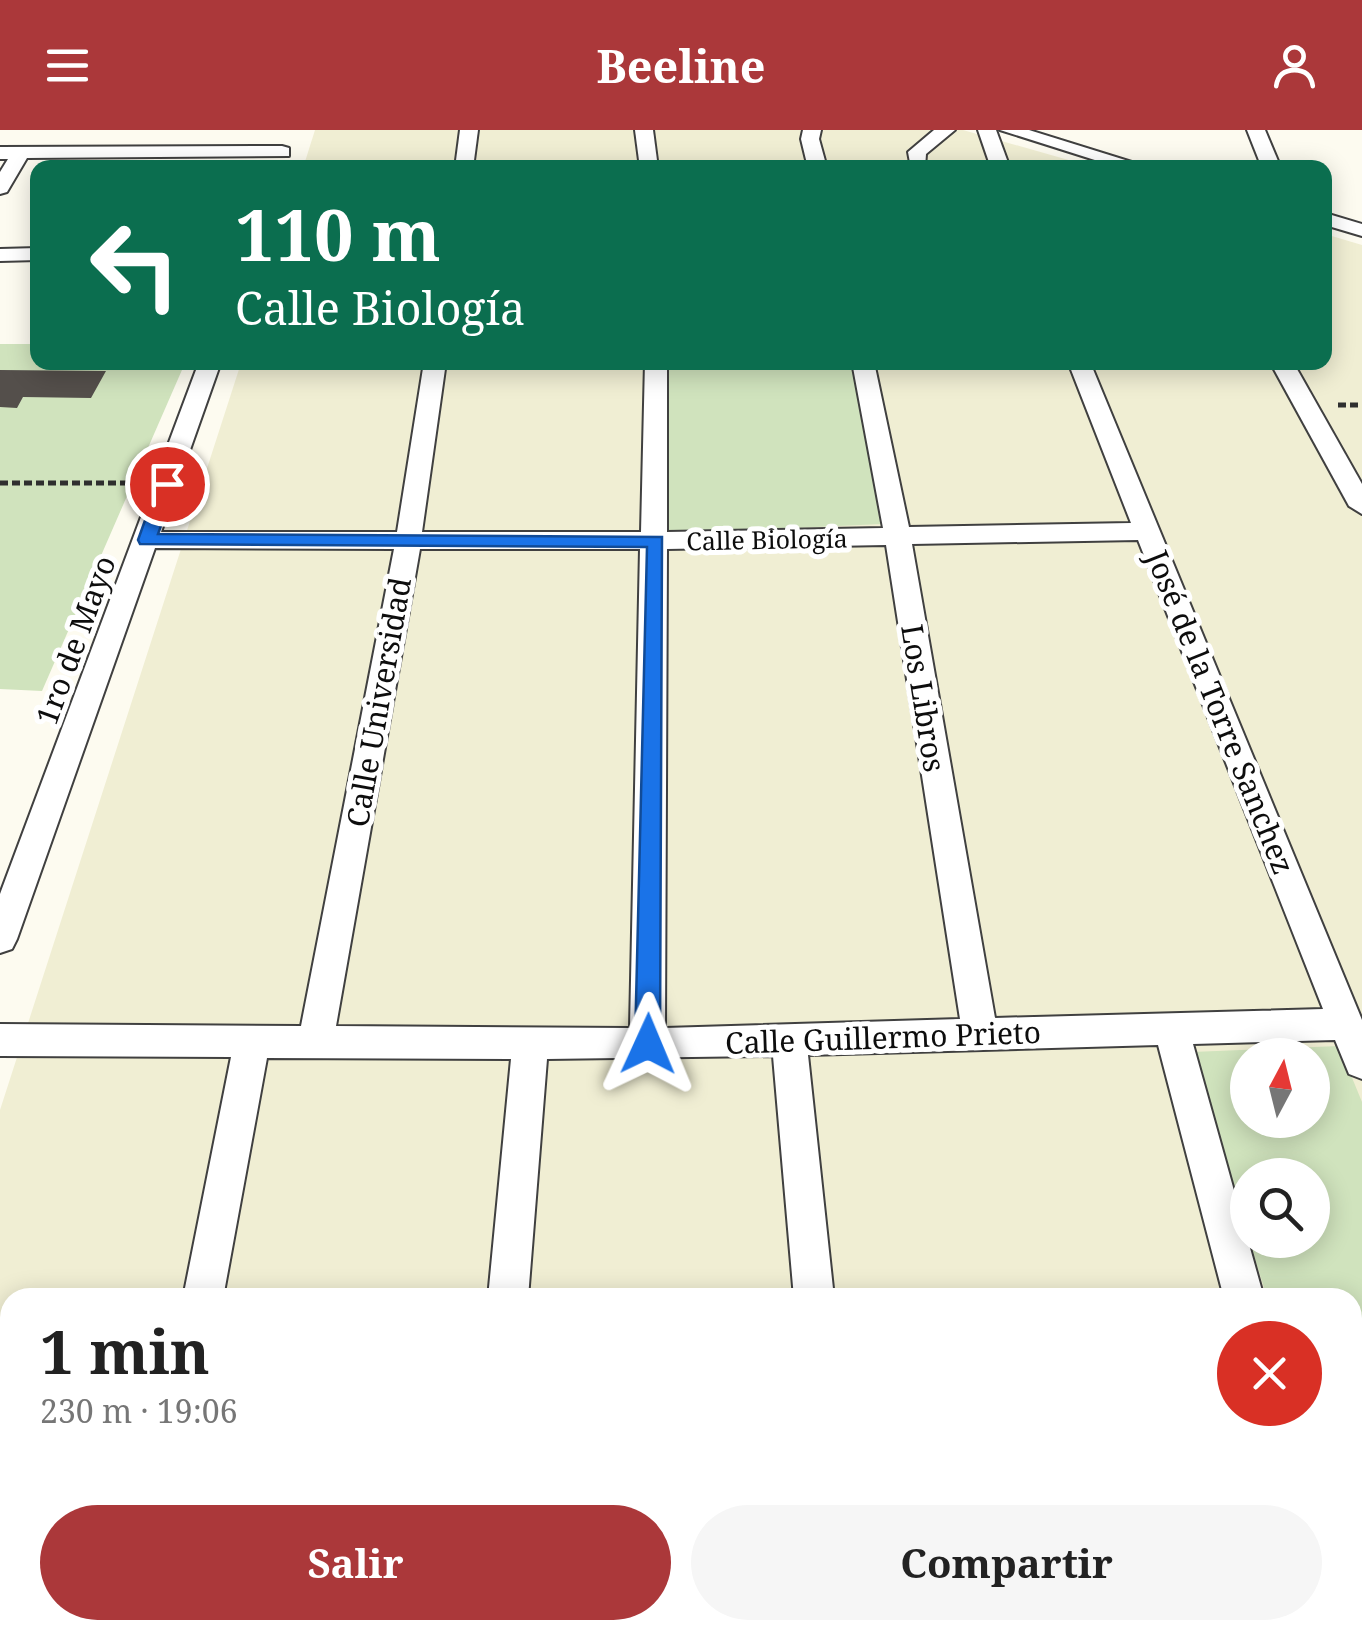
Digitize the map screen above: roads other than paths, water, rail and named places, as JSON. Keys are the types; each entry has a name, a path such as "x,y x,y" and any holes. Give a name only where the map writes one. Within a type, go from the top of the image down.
{"street":[{"path":"0,153 280,160 290,130"},
{"path":"465,160 469,130"},
{"path":"644,130 647,160"},
{"path":"812,130 810,139 816,160"},
{"path":"917,160 916,152 946,130"},
{"path":"987,130 998,160"},
{"path":"1009,130 1114,160"},
{"path":"1256,130 1269,160"},
{"path":"0,188 22,153"},
{"path":"1332,222 1362,230"},
{"path":"0,254 30,254"},
{"name":"1ro de Mayo","path":"0,939 207,370"},
{"name":"Calle Universidad","path":"316,1040 408,542 434,370"},
{"path":"648,1044 656,370"},
{"name":"Los Libros","path":"865,370 898,536 980,1034"},
{"name":"José de la Torre Sanchez","path":"1082,370 1362,1062"},
{"path":"1286,370 1362,506"},
{"name":"Calle Biología","path":"147,540 656,541 1148,531"},
{"name":"Calle Guillermo Prieto","path":"0,1040 648,1044 1346,1024"},
{"path":"1172,1029 1241,1288"},
{"path":"205,1288 252,1040"},
{"path":"789,1040 813,1288"},
{"path":"509,1288 530,1043"}]}
